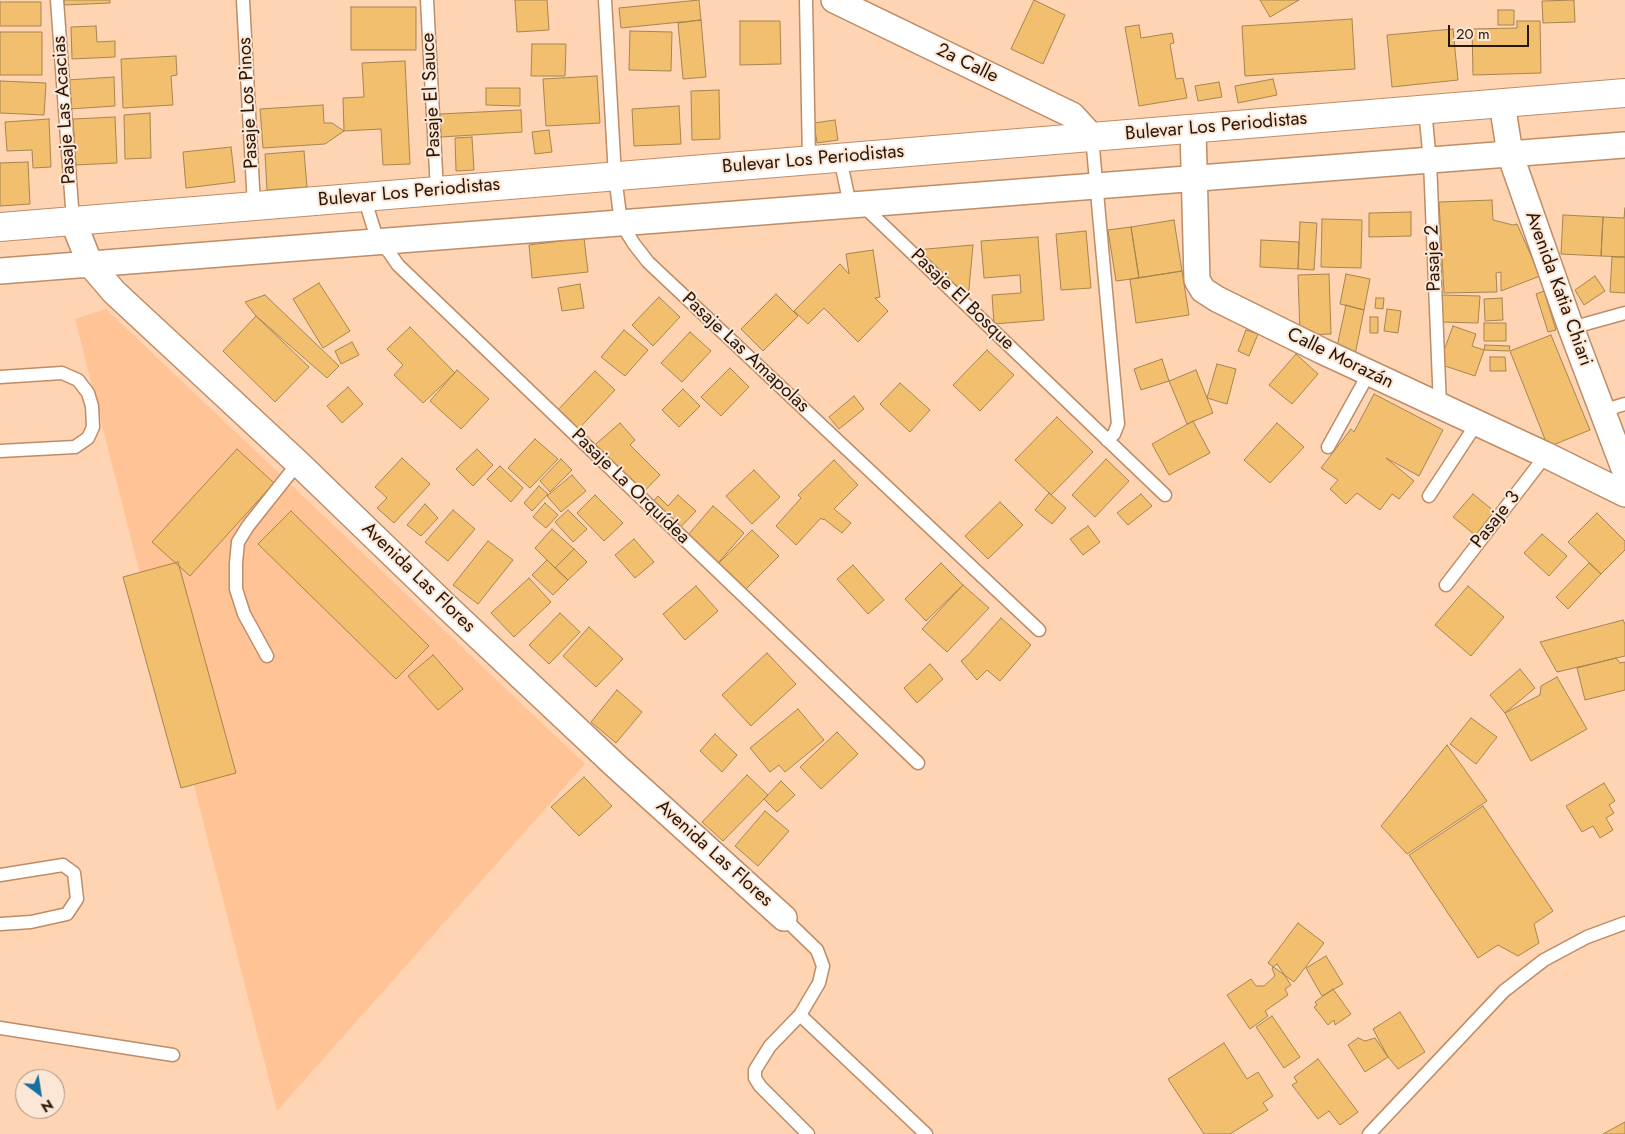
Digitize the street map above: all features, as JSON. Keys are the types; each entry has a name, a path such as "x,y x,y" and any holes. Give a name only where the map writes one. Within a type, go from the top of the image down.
{"street":[{"name":"2a Calle","path":"834,0 1072,115 1092,137"},
{"name":"Bulevar Los Periodistas","path":"0,227 1625,93"},
{"name":"Avenida Katia Chiari","path":"1502,103 1510,154 1571,328 1613,407 1625,471"},
{"name":"Calle Morazán","path":"1193,129 1197,280 1203,290 1217,299 1369,373 1546,455 1625,494"},
{"path":"0,271 1625,146"},
{"name":"Avenida Las Flores","path":"73,221 90,264 114,292 298,463 617,767 784,918"}],"lane":[{"name":"Pasaje Las Acacias","path":"58,0 73,221"},
{"name":"Pasaje Los Pinos","path":"243,0 254,206"},
{"name":"Pasaje El Sauce","path":"427,0 437,191"},
{"name":"Pasaje Las Amapolas","path":"606,0 615,176 622,223 634,244 648,262 1039,630"},
{"path":"806,0 809,160"},
{"name":"Pasaje 2","path":"1425,110 1430,161 1440,407"},
{"path":"1092,137 1118,424 1116,431 1107,440"},
{"path":"840,158 850,205"},
{"name":"Pasaje La Orquídea","path":"364,197 378,242 404,270 918,763"},
{"name":"Pasaje El Bosque","path":"850,205 858,201 1165,494"},
{"path":"1571,328 1625,313"},
{"path":"0,377 62,373 78,380 88,394 92,406 93,427 88,438 76,448 0,451"},
{"path":"1328,447 1369,373"},
{"path":"1429,496 1477,423"},
{"name":"Pasaje 3","path":"1446,585 1546,455"},
{"path":"267,656 244,614 236,589 238,542 248,526 298,463"},
{"path":"0,875 63,865 74,874 77,899 67,914 31,922 0,924"},
{"path":"784,918 817,950 823,966 820,983 800,1015 770,1046 755,1070 760,1086 808,1134"},
{"path":"1369,1134 1504,991 1544,960 1587,937 1625,923"},
{"path":"800,1015 926,1134"},
{"path":"0,1028 173,1055"}],"shaded area":[{"path":"106,309 585,764 277,1111 75,319"}],"building":[{"path":"64,0 110,0 110,3 64,5"},
{"path":"515,0 547,0 549,30 517,32"},
{"path":"699,0 701,20 621,28 619,8"},
{"path":"1034,0 1065,15 1043,64 1011,49"},
{"path":"1260,0 1299,0 1270,17"},
{"path":"1574,0 1575,22 1543,23 1542,1"},
{"path":"0,2 41,2 41,26 0,26"},
{"path":"351,7 416,7 416,50 351,50"},
{"path":"1498,10 1514,10 1514,25 1498,25"},
{"path":"1352,19 1355,69 1245,76 1242,26"},
{"path":"701,20 706,77 683,79 678,23"},
{"path":"740,21 780,21 781,64 740,65"},
{"path":"1517,21 1540,21 1541,73 1473,75 1472,29 1517,28"},
{"path":"1139,25 1141,38 1172,33 1174,43 1170,44 1176,79 1183,78 1187,98 1139,106 1125,27"},
{"path":"96,26 97,42 115,41 115,57 72,59 71,27"},
{"path":"1453,29 1458,80 1392,87 1387,35"},
{"path":"630,31 672,32 671,71 629,70"},
{"path":"0,32 42,32 42,75 0,75"},
{"path":"532,44 566,44 565,76 531,76"},
{"path":"176,56 177,75 171,76 173,105 123,108 121,59"},
{"path":"405,61 410,164 383,165 381,129 344,131 343,98 364,97 362,63"},
{"path":"597,76 600,123 546,126 543,79"},
{"path":"114,77 115,106 69,109 67,80"},
{"path":"1273,79 1277,95 1238,103 1235,86"},
{"path":"0,81 46,83 44,115 0,113"},
{"path":"1219,82 1222,97 1198,101 1195,86"},
{"path":"486,88 520,88 520,106 486,105"},
{"path":"719,90 720,139 692,140 691,91"},
{"path":"323,105 324,123 332,123 344,131 325,144 263,148 260,109"},
{"path":"679,106 681,144 634,146 632,109"},
{"path":"521,110 522,132 441,137 440,114"},
{"path":"150,113 151,158 125,159 124,115"},
{"path":"115,117 117,163 76,165 73,119"},
{"path":"49,119 51,167 33,168 32,150 7,151 5,122"},
{"path":"835,120 838,140 817,143 814,123"},
{"path":"549,130 552,152 535,154 532,132"},
{"path":"472,137 474,170 456,171 455,138"},
{"path":"231,147 235,182 186,188 183,152"},
{"path":"304,151 307,187 267,190 265,154"},
{"path":"28,162 30,204 0,206 0,163"},
{"path":"1492,200 1493,220 1513,225 1517,224 1540,276 1501,291 1501,272 1496,273 1497,292 1444,293 1439,202"},
{"path":"1625,208 1625,257 1601,256 1603,217 1624,218"},
{"path":"1411,212 1411,236 1369,237 1369,213"},
{"path":"1563,215 1603,217 1601,256 1561,254"},
{"path":"1322,219 1362,220 1361,268 1321,267"},
{"path":"1174,220 1182,271 1139,278 1131,227"},
{"path":"1300,222 1317,223 1314,270 1298,269"},
{"path":"1131,227 1139,278 1116,281 1108,230"},
{"path":"1086,231 1091,288 1061,290 1056,234"},
{"path":"1038,237 1044,320 994,324 992,295 1021,293 1020,275 984,278 981,241"},
{"path":"584,238 588,272 532,278 529,245"},
{"path":"1261,240 1299,242 1298,269 1260,267"},
{"path":"973,245 968,299 915,250"},
{"path":"873,250 880,297 875,298 888,311 858,342 824,308 808,324 794,311 840,264 849,274 846,254"},
{"path":"1612,257 1625,257 1625,293 1610,292"},
{"path":"1182,271 1189,315 1136,323 1130,279"},
{"path":"1329,274 1331,334 1300,335 1298,275"},
{"path":"1346,274 1370,279 1364,310 1340,304"},
{"path":"1595,276 1605,291 1584,305 1575,290"},
{"path":"319,283 350,331 323,348 293,299"},
{"path":"580,284 584,308 562,311 558,288"},
{"path":"1544,291 1556,330 1548,332 1536,294"},
{"path":"776,294 798,316 763,351 741,329"},
{"path":"265,295 339,366 327,378 256,316 245,302"},
{"path":"1441,295 1480,296 1478,323 1440,322"},
{"path":"659,297 680,317 653,346 632,325"},
{"path":"1376,298 1384,298 1383,309 1375,308"},
{"path":"1502,298 1503,320 1485,321 1484,299"},
{"path":"1346,305 1364,310 1355,355 1336,351"},
{"path":"1387,309 1401,311 1398,333 1384,331"},
{"path":"256,316 309,367 275,402 223,351"},
{"path":"1370,317 1378,317 1378,333 1370,333"},
{"path":"1484,323 1506,323 1506,341 1484,341"},
{"path":"1453,326 1476,334 1472,346 1484,350 1475,376 1439,364"},
{"path":"410,327 455,373 423,403 394,375 403,365 387,349"},
{"path":"624,330 648,350 625,376 601,357"},
{"path":"1246,330 1258,334 1249,356 1238,351"},
{"path":"690,332 711,351 682,382 661,363"},
{"path":"1551,335 1590,430 1548,447 1510,351"},
{"path":"352,342 359,355 341,364 335,351"},
{"path":"1485,345 1510,346 1509,351 1484,350"},
{"path":"987,350 1014,375 980,411 953,385"},
{"path":"1296,354 1318,374 1292,404 1269,385"},
{"path":"1490,357 1505,357 1506,371 1490,371"},
{"path":"1162,359 1169,381 1141,390 1134,369"},
{"path":"1217,364 1236,369 1227,404 1207,398"},
{"path":"730,368 749,387 721,416 701,397"},
{"path":"457,370 489,399 461,429 430,401"},
{"path":"1196,370 1213,413 1187,424 1169,381"},
{"path":"595,371 615,390 573,435 552,416"},
{"path":"900,383 930,410 910,432 880,404"},
{"path":"348,387 363,404 342,423 327,406"},
{"path":"683,389 700,406 679,427 662,410"},
{"path":"1374,394 1443,430 1419,476 1386,458 1414,481 1399,499 1392,494 1380,510 1357,493 1346,504 1330,489 1338,480 1321,468 1351,429 1354,432"},
{"path":"854,396 864,409 839,429 829,417"},
{"path":"1057,417 1093,452 1051,495 1015,460"},
{"path":"1193,421 1210,453 1169,475 1152,444"},
{"path":"620,423 635,440 630,445 660,475 635,501 588,451"},
{"path":"1277,423 1304,447 1270,483 1244,460"},
{"path":"535,439 558,459 530,488 508,468"},
{"path":"237,449 274,483 190,576 152,542"},
{"path":"477,449 493,465 473,486 456,469"},
{"path":"402,458 430,484 394,523 377,508 387,498 375,487"},
{"path":"561,459 572,470 550,492 540,481"},
{"path":"1106,459 1129,481 1095,517 1072,495"},
{"path":"834,460 858,485 834,509 851,523 842,533 821,518 796,545 776,526 801,498 798,495"},
{"path":"500,466 523,488 511,502 487,479"},
{"path":"754,470 780,497 752,524 726,496"},
{"path":"572,475 586,491 561,512 547,496"},
{"path":"539,486 548,494 532,511 524,503"},
{"path":"1049,493 1066,508 1052,524 1035,510"},
{"path":"1141,494 1152,506 1128,525 1117,513"},
{"path":"1473,494 1500,516 1480,539 1453,517"},
{"path":"595,495 623,523 604,541 577,513"},
{"path":"678,495 696,511 675,533 648,507 658,496 668,506"},
{"path":"1000,502 1023,525 988,559 965,536"},
{"path":"545,503 558,515 546,528 533,517"},
{"path":"425,504 438,518 421,536 407,525"},
{"path":"713,506 744,533 713,569 682,542"},
{"path":"453,510 475,529 448,561 425,542"},
{"path":"568,510 587,529 573,542 555,522"},
{"path":"291,511 429,646 396,679 258,544"},
{"path":"1597,513 1625,541 1625,550 1601,574 1568,542"},
{"path":"1088,526 1100,542 1083,555 1070,539"},
{"path":"552,529 574,549 555,568 535,548"},
{"path":"752,530 779,556 740,595 713,569"},
{"path":"1542,534 1567,556 1549,576 1524,553"},
{"path":"634,539 654,562 635,578 615,555"},
{"path":"488,541 513,560 478,604 453,585"},
{"path":"574,549 587,562 568,580 555,568"},
{"path":"547,560 568,580 553,595 532,575"},
{"path":"178,562 236,773 181,788 123,577"},
{"path":"941,563 963,585 926,621 905,599"},
{"path":"1589,563 1601,574 1568,609 1556,597"},
{"path":"853,565 884,600 868,614 837,579"},
{"path":"529,578 551,602 514,637 491,613"},
{"path":"963,585 989,608 947,652 922,629"},
{"path":"696,586 718,611 685,640 663,614"},
{"path":"1468,586 1504,617 1471,656 1435,625"},
{"path":"560,613 580,632 549,664 529,645"},
{"path":"1001,618 1031,645 1000,681 987,670 977,680 961,661"},
{"path":"1623,620 1625,624 1625,656 1557,672 1540,642"},
{"path":"589,627 623,659 596,687 563,656"},
{"path":"767,653 796,684 751,726 722,695"},
{"path":"433,655 463,689 438,710 408,676"},
{"path":"1616,658 1620,663 1625,662 1625,690 1585,700 1577,668"},
{"path":"930,664 943,679 917,703 904,688"},
{"path":"1520,669 1535,688 1505,713 1490,695"},
{"path":"1557,677 1587,729 1531,761 1505,713 1540,695 1541,686"},
{"path":"617,690 642,712 616,743 591,722"},
{"path":"798,709 824,740 785,772 779,765 770,772 750,748"},
{"path":"1471,718 1497,737 1476,764 1450,744"},
{"path":"837,732 858,754 821,789 800,767"},
{"path":"715,734 737,755 722,772 700,751"},
{"path":"1447,745 1487,801 1407,854 1381,826"},
{"path":"747,775 768,795 723,841 702,822"},
{"path":"584,777 612,806 579,836 551,807"},
{"path":"781,781 795,795 777,812 764,799"},
{"path":"1604,783 1615,801 1609,805 1614,813 1606,818 1613,830 1600,838 1593,826 1582,832 1566,806"},
{"path":"1483,806 1553,911 1534,924 1539,943 1518,956 1498,945 1478,958 1409,855"},
{"path":"765,811 789,831 758,866 735,846"},
{"path":"1298,923 1324,943 1294,982 1268,963"},
{"path":"1326,956 1343,984 1322,996 1306,968"},
{"path":"1277,964 1291,985 1285,989 1288,995 1265,1011 1268,1016 1250,1029 1227,995 1251,979 1256,986 1264,986 1275,976 1272,968"},
{"path":"1333,989 1351,1014 1335,1025 1334,1020 1328,1025 1314,1007 1317,1005 1315,1002"},
{"path":"1400,1012 1425,1052 1398,1069 1388,1057 1373,1029"},
{"path":"1272,1016 1300,1057 1284,1068 1256,1027"},
{"path":"1358,1038 1365,1041 1375,1038 1388,1057 1365,1072 1348,1045"},
{"path":"1224,1043 1247,1079 1258,1072 1273,1096 1263,1103 1268,1110 1230,1134 1204,1134 1168,1079"},
{"path":"1318,1059 1358,1112 1340,1125 1329,1111 1318,1119 1292,1085 1297,1082 1294,1077"},
{"path":"1625,1122 1625,1134 1603,1134"}]}
